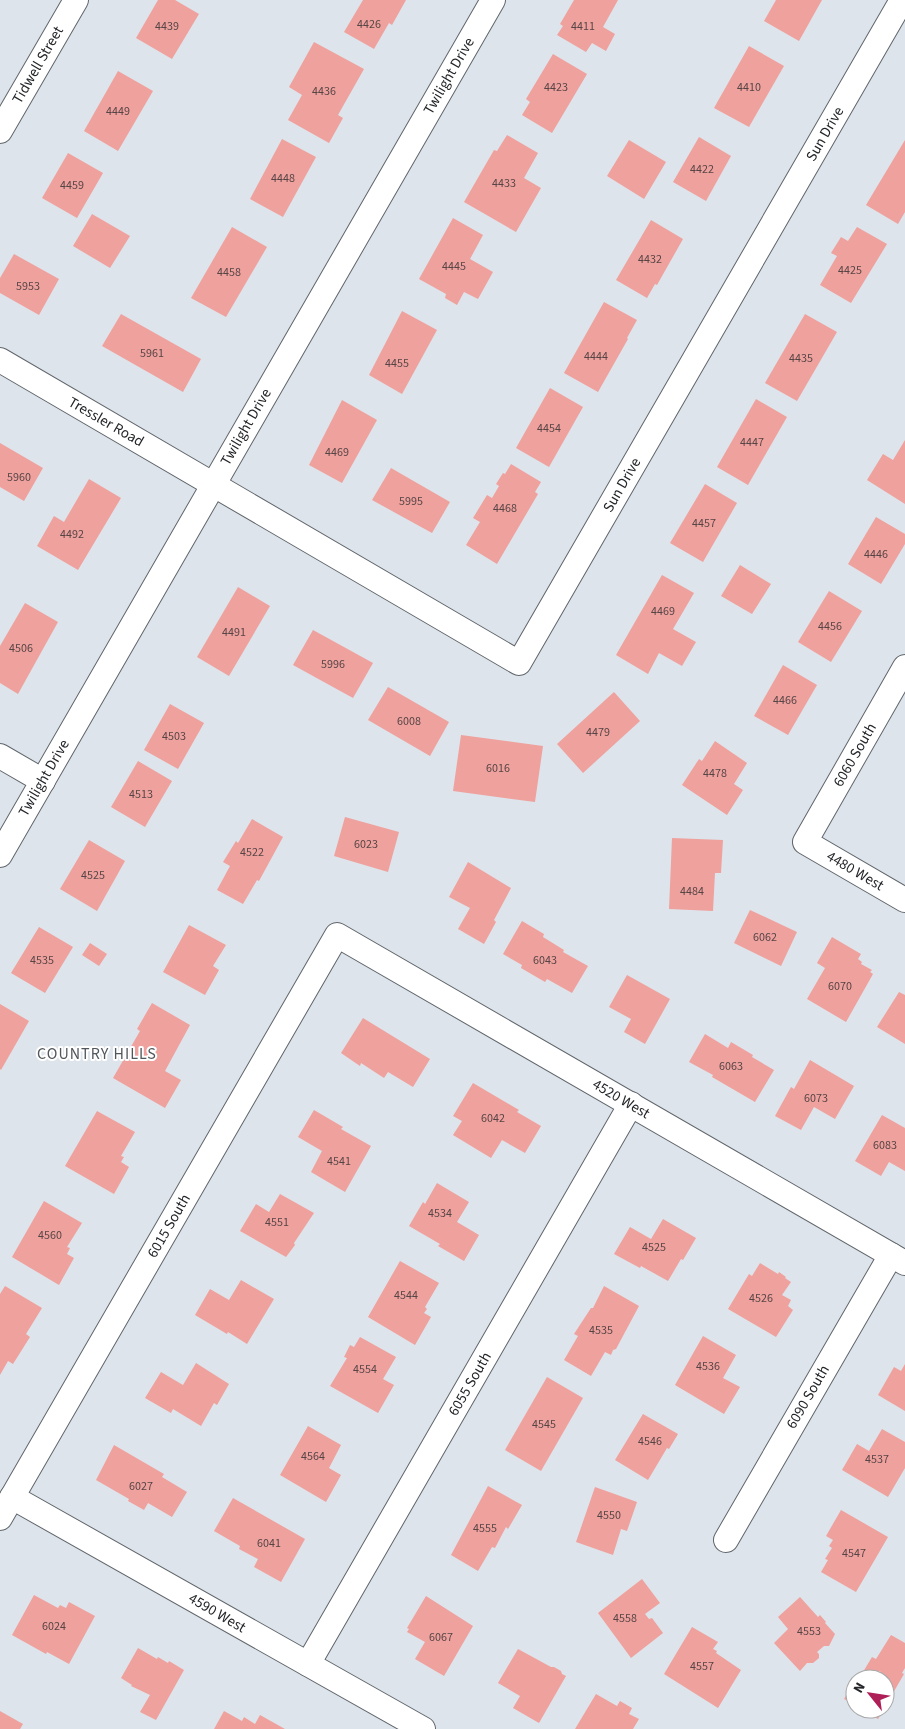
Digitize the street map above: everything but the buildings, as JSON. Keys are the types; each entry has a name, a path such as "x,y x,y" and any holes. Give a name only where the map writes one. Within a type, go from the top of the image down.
{"street":[{"name":"Tidwell Street","path":"0,131 76,0"},
{"name":"Twilight Drive","path":"0,855 494,0"},
{"name":"Sun Drive","path":"213,484 519,663 902,0"},
{"name":"Tressler Road","path":"0,360 213,484"},
{"name":"6060 South","path":"805,842 905,667"},
{"path":"0,756 43,781"},
{"name":"4480 West","path":"805,842 905,900"},
{"name":"4520 West","path":"337,935 898,1259"},
{"name":"6015 South","path":"0,1518 337,935"},
{"name":"6055 South","path":"308,1664 632,1104"},
{"name":"6090 South","path":"726,1540 898,1259"},
{"name":"4590 West","path":"12,1497 423,1729"}],"district":[{"name":"COUNTRY HILLS","path":"97,1054"}]}
